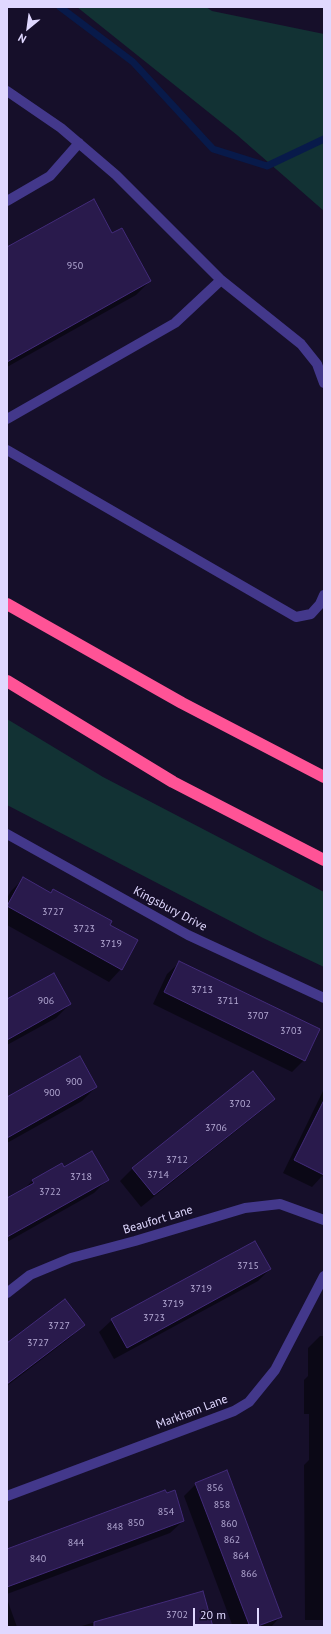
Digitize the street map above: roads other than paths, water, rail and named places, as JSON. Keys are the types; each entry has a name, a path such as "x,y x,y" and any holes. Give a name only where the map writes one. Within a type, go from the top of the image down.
{"highway":[{"path":"7,604 182,703 324,777"},
{"path":"7,681 173,782 324,860"}],"street":[{"path":"7,92 61,128 79,143 116,175 221,280 301,344 317,364 324,382"},
{"path":"7,201 50,176 79,143"},
{"path":"7,419 174,323 221,280"},
{"path":"7,450 296,617 311,614 320,604 324,595"},
{"name":"Kingsbury Drive","path":"7,834 188,935 324,998"},
{"name":"Beaufort Lane","path":"7,1293 30,1275 71,1258 135,1241 245,1208 280,1204 324,1220"},
{"name":"Markham Lane","path":"7,1496 234,1411 249,1402 275,1370 324,1276"}],"waterway":[{"path":"60,7 133,62 213,149 267,166 324,139"}]}
